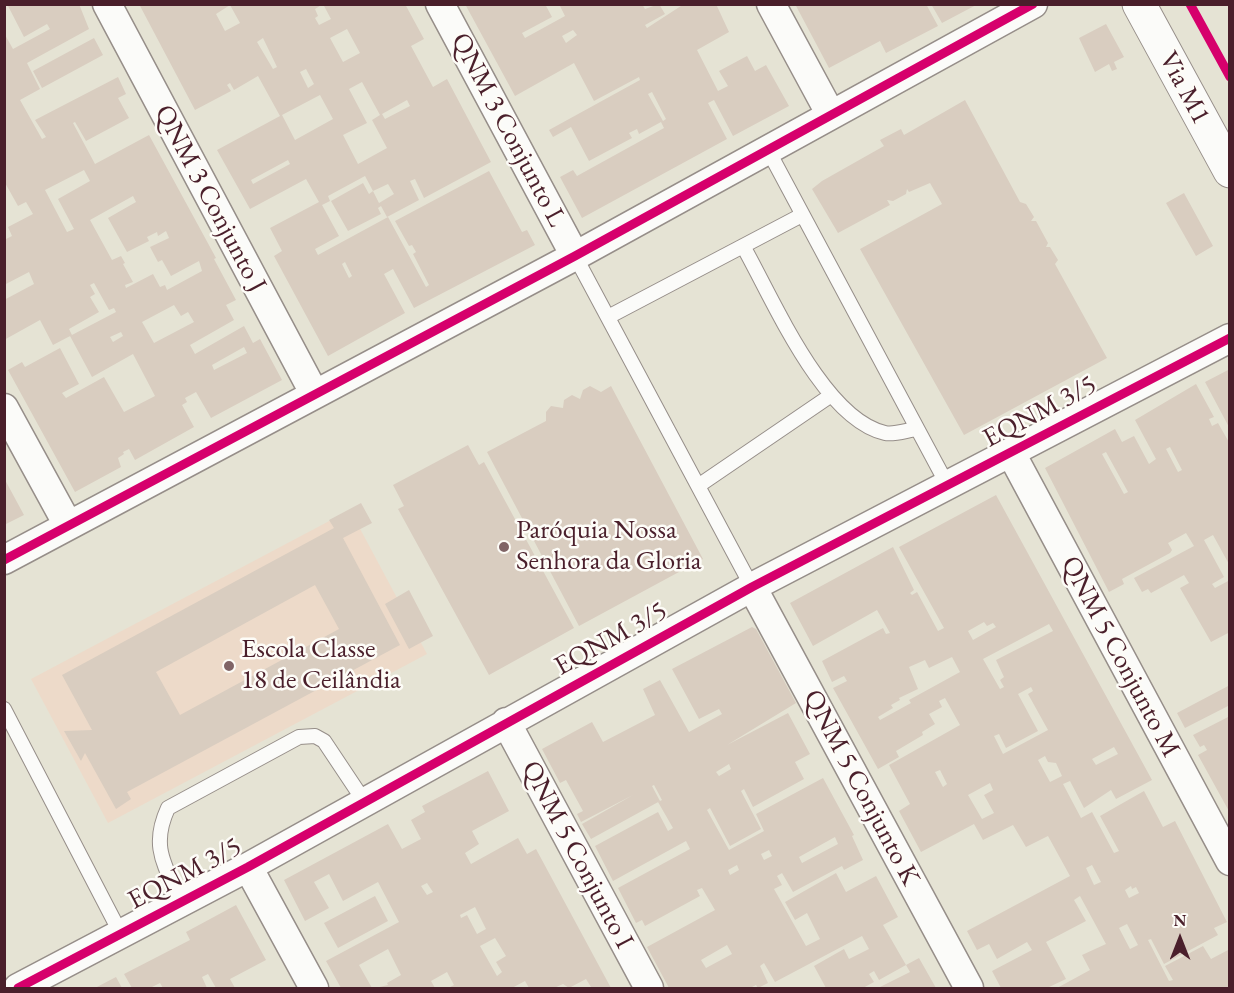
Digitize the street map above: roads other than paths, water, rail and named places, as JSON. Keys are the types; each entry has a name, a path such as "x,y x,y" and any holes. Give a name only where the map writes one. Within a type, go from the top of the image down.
{"main road":[{"name":"Via M1","path":"1139,4 1230,171"}],"street":[{"name":"QNM 3 Conjunto J","path":"107,4 314,393"},
{"name":"QNM 3 Conjunto L","path":"440,4 575,256"},
{"path":"771,4 831,115"},
{"path":"4,560 575,256 1033,4"},
{"name":"EQNM 3/5","path":"18,988 248,867 752,587 1230,338"},
{"path":"4,408 68,525"},
{"name":"QNM 5 Conjunto M","path":"1011,453 1230,861"},
{"name":"QNM 5 Conjunto K","path":"752,587 969,988"},
{"name":"QNM 5 Conjunto I","path":"506,722 649,988"},
{"path":"248,867 314,988"}],"lane":[{"path":"768,150 948,486"},
{"path":"608,317 802,215"},
{"path":"743,246 811,368 830,396 866,427 888,434 917,429"},
{"path":"575,256 752,587"},
{"path":"698,486 830,396"},
{"path":"4,709 121,934"},
{"path":"181,902 160,854 159,828 168,808 299,737 315,736 324,741 364,801"}],"place":[{"name":"Paróquia Nossa Senhora da Gloria","path":"504,547"},
{"name":"Escola Classe 18 de Ceilândia","path":"229,666"}]}
